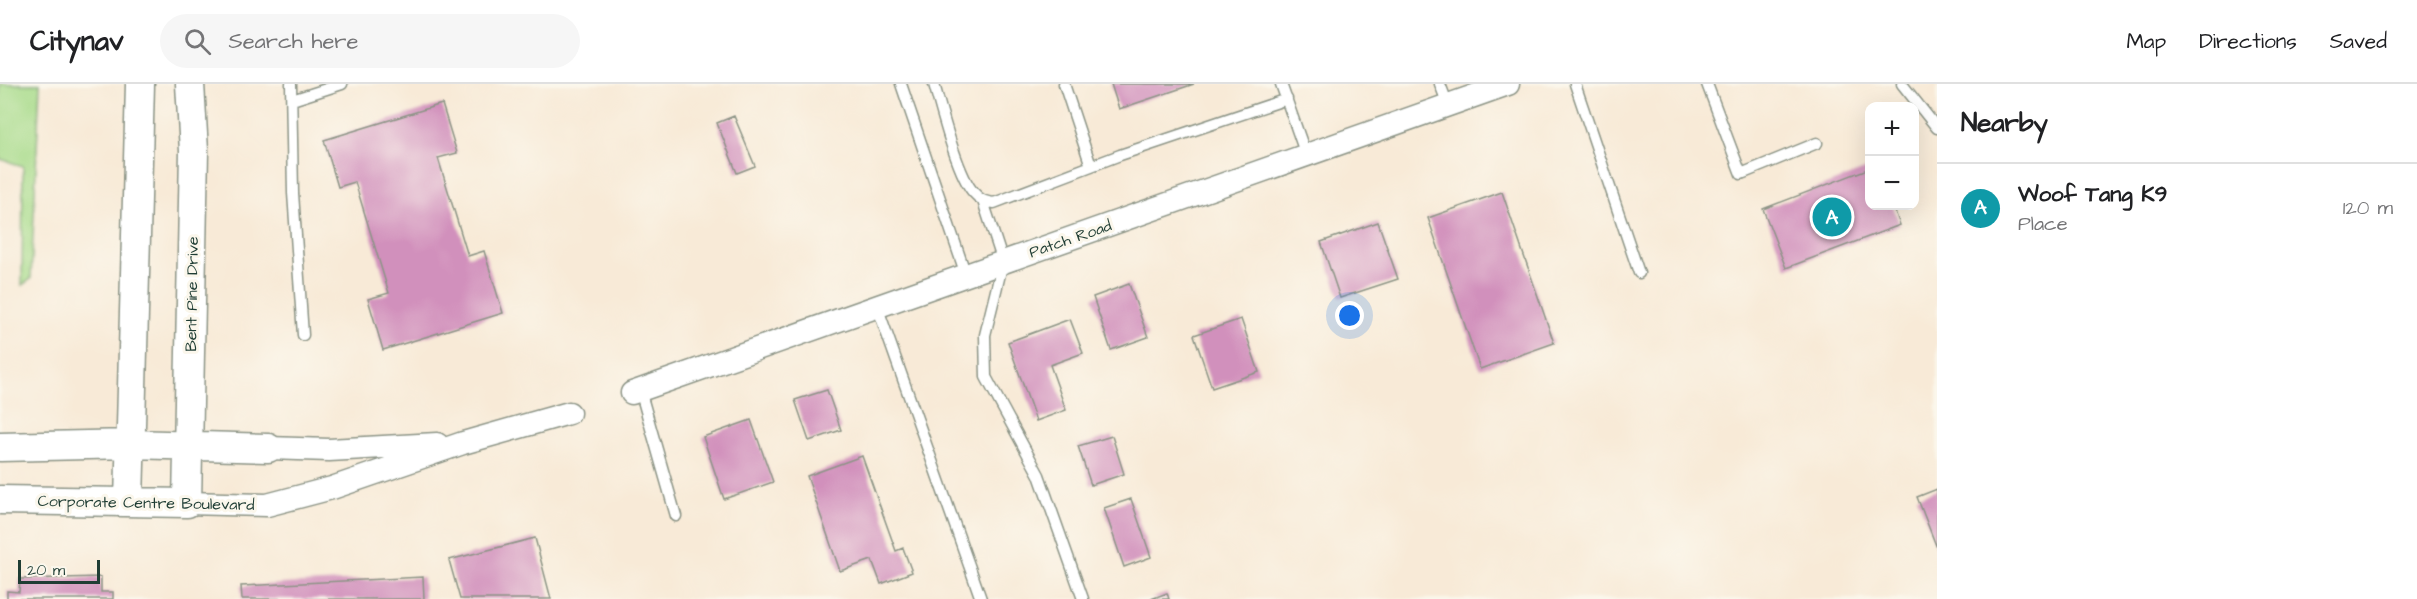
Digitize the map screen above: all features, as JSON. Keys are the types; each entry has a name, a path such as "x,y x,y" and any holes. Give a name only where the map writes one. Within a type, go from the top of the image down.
{"street":[{"path":"129,502 140,84"},
{"name":"Bent Pine Drive","path":"187,503 194,151 190,84"},
{"name":"Patch Road","path":"636,391 1502,85"},
{"name":"Corporate Centre Boulevard","path":"0,500 267,505 332,488 463,443 569,413"},
{"name":"Corporate Centre Boulevard","path":"0,447 188,444 328,450 463,443"}],"lane":[{"path":"291,84 293,193 303,335"},
{"path":"292,100 342,84"},
{"path":"901,84 966,275"},
{"path":"934,84 963,177 972,192 983,201 994,203 1091,166 1287,99"},
{"path":"1064,84 1091,166"},
{"path":"1281,84 1306,155"},
{"path":"1440,84 1448,105"},
{"path":"1575,84 1640,273"},
{"path":"1707,84 1741,174 1817,143"},
{"path":"1902,84 1937,128"},
{"path":"983,201 1003,262 985,335 986,377 1039,475 1083,599"},
{"path":"877,306 981,599"},
{"path":"636,391 676,516"}],"green space":[{"path":"0,84 40,84 31,279 22,285 23,166 0,159"}],"building":[{"path":"1111,84 1194,84 1119,109"},
{"path":"442,104 457,153 438,158 468,256 484,251 503,313 383,350 368,299 389,293 355,182 338,187 324,140"},
{"path":"734,116 755,166 737,173 717,123"},
{"path":"1865,170 1865,210 1894,210 1900,225 1786,268 1763,209"},
{"path":"1502,192 1554,343 1480,369 1428,218"},
{"path":"1378,222 1398,279 1340,298 1321,242"},
{"path":"1129,284 1148,337 1111,350 1093,297"},
{"path":"1070,319 1083,353 1050,365 1066,410 1036,421 1008,342"},
{"path":"1241,319 1259,372 1212,388 1194,335"},
{"path":"827,390 841,430 809,441 795,400"},
{"path":"751,420 773,482 724,499 703,437"},
{"path":"1112,436 1124,474 1091,485 1078,446"},
{"path":"862,456 896,551 903,548 912,572 881,584 872,560 840,571 807,476"},
{"path":"1937,489 1937,548 1917,497"},
{"path":"1131,499 1151,557 1124,567 1104,508"},
{"path":"535,538 551,599 460,599 449,560"},
{"path":"101,577 101,592 113,592 113,599 7,599 7,591 19,592 20,579"},
{"path":"423,577 424,599 242,599 241,586"},
{"path":"1167,593 1169,599 1151,599"}],"place":[{"name":"Woof Tang K9","path":"1832,217"}]}
